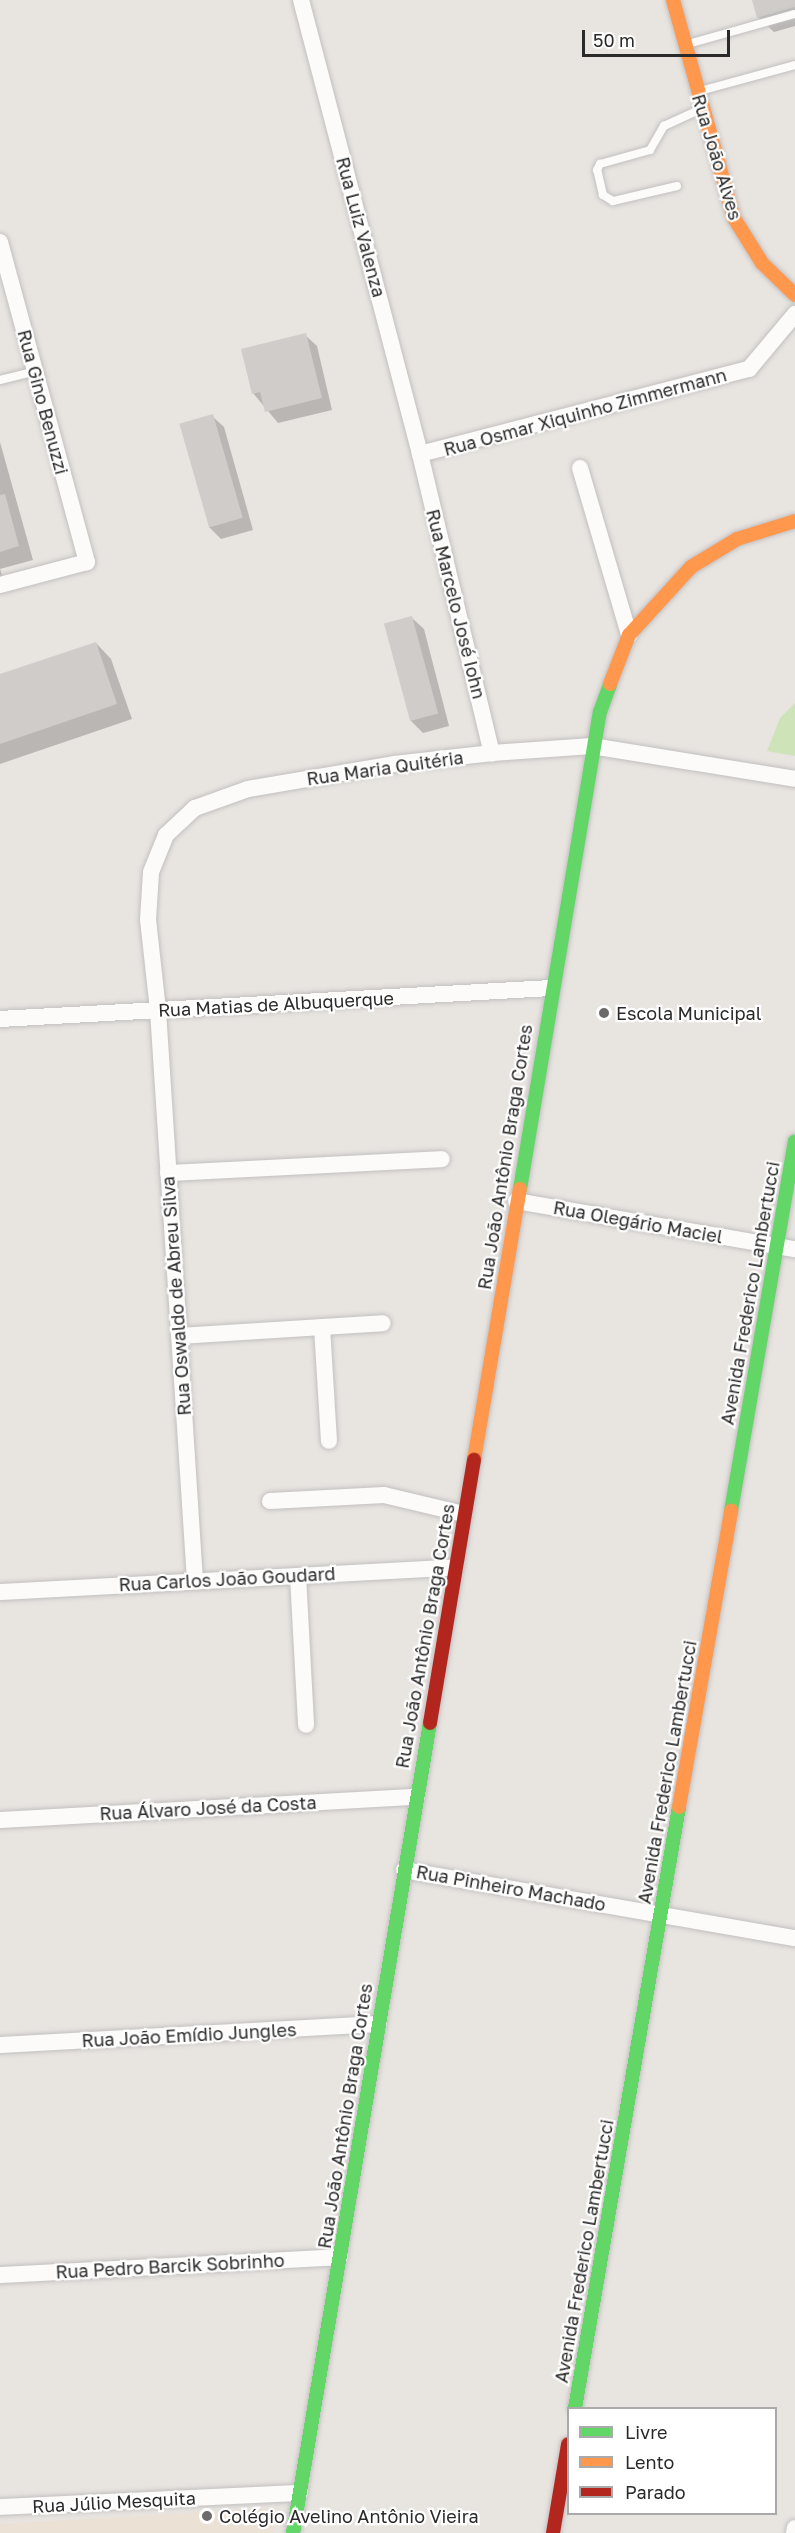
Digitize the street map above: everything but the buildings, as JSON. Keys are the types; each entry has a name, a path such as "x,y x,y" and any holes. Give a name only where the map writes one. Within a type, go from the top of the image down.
{"street":[{"name":"Rua Luiz Valenza","path":"302,0 420,454"},
{"name":"Rua João Alves","path":"673,0 701,109 734,218 762,263 795,295"},
{"name":"Rua Gino Benuzzi","path":"0,242 87,562 0,585"},
{"name":"Rua Osmar Xiquinho Zimmermann","path":"420,454 749,369 795,314"},
{"name":"Rua Marcelo José Iohn","path":"420,454 492,753"},
{"path":"580,468 629,635"},
{"path":"629,635 667,590 712,552 747,535 795,521"},
{"name":"Rua João Antônio Braga Cortes","path":"293,2533 592,746 629,635"},
{"name":"Rua Maria Quitéria","path":"158,1010 148,920 151,872 166,835 195,808 248,789 394,764 492,753 592,746 795,779"},
{"name":"Rua Matias de Albuquerque","path":"0,1019 552,988"},
{"name":"Rua Oswaldo de Abreu Silva","path":"158,1010 195,1581"},
{"name":"Avenida Frederico Lambertucci","path":"575,2407 777,1245 789,1211 795,1142"},
{"path":"168,1173 442,1159"},
{"name":"Rua Olegário Maciel","path":"516,1201 795,1249"},
{"path":"179,1336 383,1323"},
{"path":"322,1327 329,1441"},
{"path":"270,1501 384,1495 464,1514"},
{"name":"Rua Carlos João Goudard","path":"0,1592 454,1568"},
{"path":"298,1576 306,1725"},
{"name":"Rua Álvaro José da Costa","path":"0,1820 416,1797"},
{"name":"Rua Pinheiro Machado","path":"404,1870 795,1938"},
{"name":"Rua João Emídio Jungles","path":"0,2045 378,2024"},
{"name":"Rua Pedro Barcik Sobrinho","path":"0,2275 340,2257"},
{"path":"553,2533 567,2450"},
{"name":"Rua Júlio Mesquita","path":"0,2507 300,2493"},
{"path":"794,2533 795,2528"}],"lane":[{"path":"685,45 795,14"},
{"path":"697,92 795,65"},
{"path":"677,186 613,201 603,195 597,170 600,164 650,150 664,126 701,109"},
{"path":"0,380 35,371"}],"shaded area":[{"name":"Colégio Avelino Antônio Vieira","path":"277,2508 273,2533 0,2533 0,2524"}],"green space":[{"path":"795,703 795,756 767,751 780,718"}],"traffic: fast":[{"path":"520,1189 600,712 610,684"},
{"path":"731,1511 795,1142"},
{"path":"293,2533 430,1723"},
{"path":"575,2407 679,1807"}],"traffic: slow":[{"path":"673,0 734,218 762,263 795,295"},
{"path":"610,684 629,635 691,567 737,539 795,521"},
{"path":"474,1460 520,1189"},
{"path":"679,1807 731,1511"}],"traffic: jam":[{"path":"430,1723 474,1460"},
{"path":"553,2533 567,2450"}],"place":[{"name":"Escola Municipal","path":"604,1013"},
{"name":"Colégio Avelino Antônio Vieira","path":"207,2516"}]}
